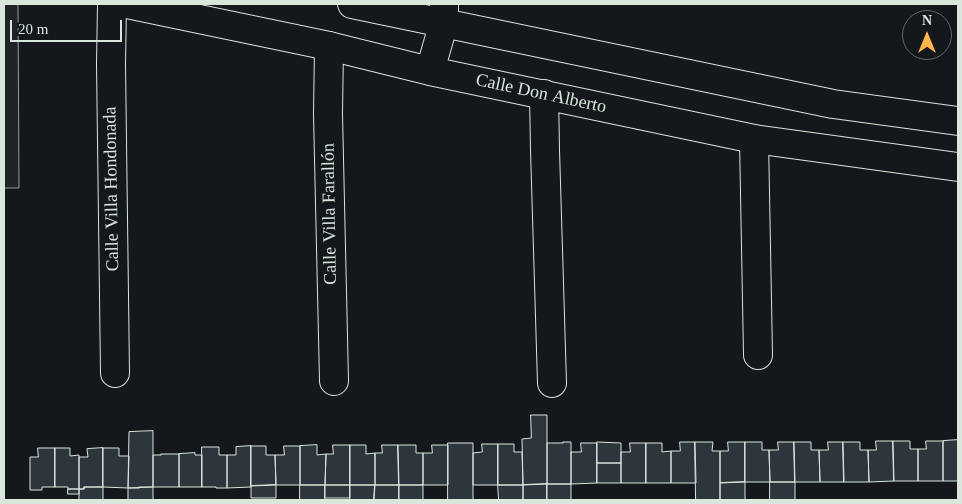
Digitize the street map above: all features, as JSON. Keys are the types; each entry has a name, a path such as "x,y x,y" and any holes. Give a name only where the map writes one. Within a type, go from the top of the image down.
{"street":[{"name":"Calle Villa Hondonada","path":"112,4 115,373"},
{"name":"Calle Don Alberto","path":"127,4 328,46 430,71 754,139 958,167"},
{"path":"352,4 444,13 834,104 958,121"},
{"path":"430,71 444,13"},
{"name":"Calle Villa Farallón","path":"328,46 334,381"},
{"path":"544,94 552,383"},
{"path":"754,139 758,355"}],"shaded area":[{"path":"4,4 18,4 19,188 4,188"}],"building":[{"path":"531,415 547,415 547,484 523,485 522,439 531,438"},
{"path":"153,431 153,487 128,488 129,432"},
{"path":"958,440 958,481 943,481 943,441"},
{"path":"876,441 893,441 894,481 869,482 868,450 876,450"},
{"path":"893,441 910,441 910,449 918,449 918,481 894,481"},
{"path":"926,441 943,441 943,481 918,481 918,449 926,449"},
{"path":"571,442 571,484 547,484 547,443"},
{"path":"597,442 621,443 621,463 597,463"},
{"path":"680,442 695,442 696,483 671,483 671,451 680,451"},
{"path":"695,442 713,442 712,451 720,451 720,500 696,500"},
{"path":"728,442 745,442 745,482 720,483 720,451 728,451"},
{"path":"745,442 762,442 762,450 769,450 770,482 745,482"},
{"path":"778,442 794,442 795,482 770,482 769,450 778,450"},
{"path":"794,442 811,442 811,450 819,450 820,482 795,482"},
{"path":"828,442 843,442 844,482 820,482 819,450 828,450"},
{"path":"843,442 860,442 860,450 868,450 869,482 844,482"},
{"path":"448,443 473,443 473,500 448,500"},
{"path":"581,443 597,443 597,483 571,484 571,452 581,452"},
{"path":"630,443 646,443 646,483 621,483 621,452 630,452"},
{"path":"646,443 662,443 662,452 671,451 671,483 646,483"},
{"path":"482,444 498,444 498,485 473,485 473,453 482,452"},
{"path":"498,444 514,444 514,452 522,452 523,485 498,485"},
{"path":"317,445 317,455 326,454 325,485 300,485 300,446"},
{"path":"333,445 350,445 350,485 325,485 326,454 333,454"},
{"path":"350,445 366,445 366,454 375,453 375,485 350,485"},
{"path":"382,445 398,445 399,485 375,485 375,453 382,453"},
{"path":"398,445 416,445 416,453 423,453 423,485 399,485"},
{"path":"432,445 448,445 448,485 423,485 423,453 432,453"},
{"path":"251,446 251,487 227,488 227,455 236,455 236,447"},
{"path":"251,446 266,446 266,455 275,455 276,485 251,486"},
{"path":"284,446 300,446 300,485 276,485 275,455 284,455"},
{"path":"202,447 219,447 219,455 227,455 227,488 202,487"},
{"path":"38,448 55,448 55,487 42,487 42,490 30,490 30,457 38,457"},
{"path":"55,448 70,448 70,456 79,455 79,489 55,487"},
{"path":"103,448 103,487 84,487 84,489 79,489 79,457 88,457 87,449"},
{"path":"103,448 119,448 119,456 129,456 128,488 103,487"},
{"path":"195,453 195,455 202,455 202,487 179,487 179,454"},
{"path":"179,454 179,487 153,487 153,455"},
{"path":"597,463 621,463 621,483 597,483"},
{"path":"745,482 745,500 720,500 720,483"},
{"path":"770,482 795,482 795,500 770,500"},
{"path":"547,484 547,500 523,500 523,485"},
{"path":"547,484 571,484 571,500 547,500"},
{"path":"276,485 276,498 251,498 251,486"},
{"path":"300,485 325,485 325,500 300,500"},
{"path":"325,485 350,485 350,498 325,498"},
{"path":"350,485 375,485 374,500 350,500"},
{"path":"375,485 399,485 399,500 374,500"},
{"path":"399,485 423,485 423,500 399,500"},
{"path":"498,485 523,485 523,500 499,500"},
{"path":"84,487 103,487 103,500 79,500 79,489 84,489"},
{"path":"153,487 153,500 128,500 128,488"},
{"path":"68,489 79,489 79,494 68,494"}]}
